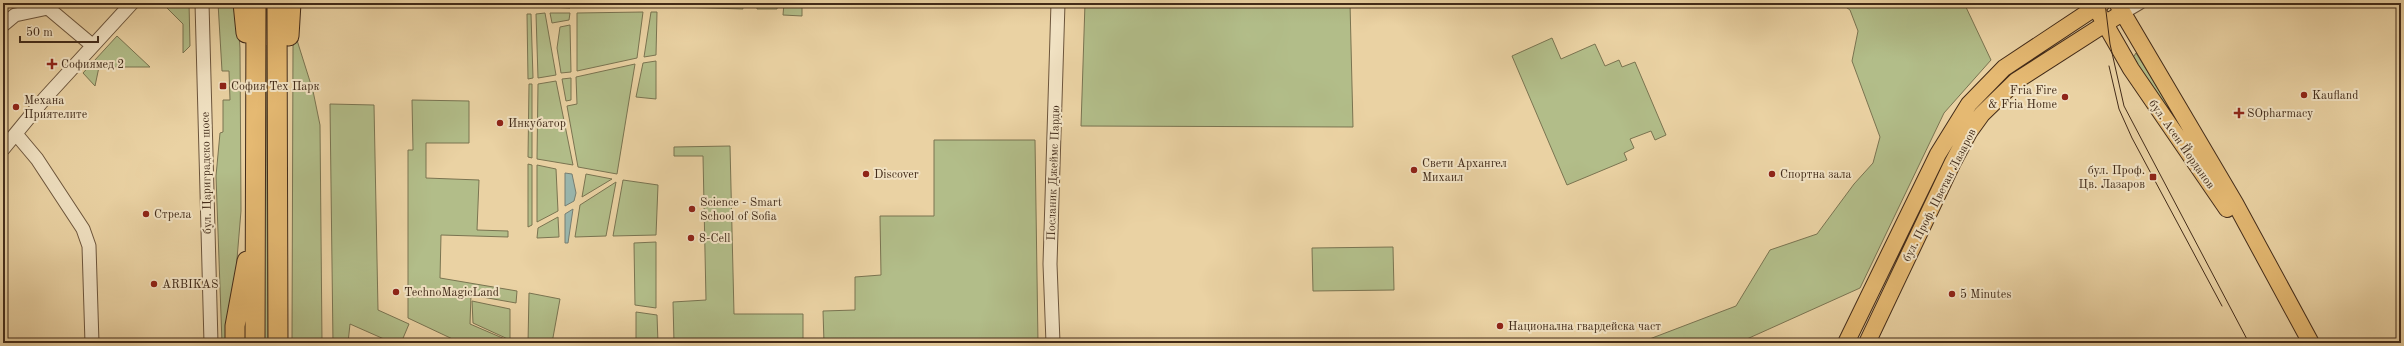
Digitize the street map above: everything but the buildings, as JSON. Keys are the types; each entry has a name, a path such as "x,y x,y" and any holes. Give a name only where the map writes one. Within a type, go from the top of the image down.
{"highway":[{"path":"243,3 256,97"},
{"path":"255,343 256,3"},
{"path":"277,3 278,343"},
{"path":"277,109 288,56 291,3"},
{"path":"235,343 235,326 256,208"}],"main road":[{"name":"бул. Проф. Цветан Лазаров","path":"1846,343 1938,154 1969,104 2004,68 2097,4"},
{"name":"бул. Асен Йорданов","path":"2097,4 2105,24 2135,74 2276,282"},
{"name":"бул. Проф. Цветан Лазаров","path":"1867,343 1953,162 1969,132 1982,114 2016,81 2105,24 2120,8"},
{"name":"бул. Асен Йорданов","path":"2120,8 2235,203 2276,282 2311,343"}],"street":[{"path":"3,149 92,45 132,3"},
{"name":"бул. Цариградско шосе","path":"202,3 211,343"},
{"name":"Посланик Джеймс Пардю","path":"1053,343 1050,264 1058,3"},
{"name":"бул. Проф. Цветан Лазаров","path":"2120,8 2139,3"},
{"path":"3,25 15,15 48,8 92,45"},
{"path":"16,134 37,159 83,228 89,246 92,343"}],"green space":[{"path":"162,3 189,3 190,46 183,53 183,24"},
{"path":"218,3 237,3 240,48 241,211 230,343 222,343 216,176 220,133 223,132 223,100 230,100 229,71 222,71"},
{"path":"549,3 570,3 570,8 549,7"},
{"path":"579,3 645,3 644,7 579,7"},
{"path":"679,3 742,3 743,9 679,7"},
{"path":"757,3 778,3 777,9 757,9"},
{"path":"784,3 798,3 802,8 802,16 783,15"},
{"path":"1085,3 1350,3 1353,127 1081,126"},
{"path":"1840,3 1964,3 1991,60 1944,113 1860,288 1738,343 1639,343 1736,306 1770,250 1817,234 1854,184 1873,163 1880,137 1852,61 1858,31 1850,10"},
{"path":"643,12 637,58 577,71 577,13"},
{"path":"651,12 657,12 656,55 644,57"},
{"path":"545,13 556,75 538,78 536,14"},
{"path":"550,13 570,13 569,20 552,23"},
{"path":"527,14 531,14 533,78 528,79"},
{"path":"570,25 571,72 561,73 557,48 560,27"},
{"path":"117,36 150,67 99,67 95,86 83,73"},
{"path":"296,37 313,91 320,125 322,343 292,343 293,46"},
{"path":"1552,38 1561,59 1595,44 1605,66 1619,60 1622,67 1635,62 1666,135 1655,140 1651,131 1630,139 1634,148 1624,153 1627,160 1567,185 1512,56"},
{"path":"265,45 268,343 264,343"},
{"path":"2136,53 2201,156 2222,190 2132,59"},
{"path":"656,61 656,99 636,97 643,63"},
{"path":"635,64 617,174 578,167 567,106 577,104 576,77"},
{"path":"571,78 571,100 566,101 562,79"},
{"path":"556,81 573,165 537,159 538,84"},
{"path":"529,84 532,84 532,158 528,157"},
{"path":"412,100 469,101 469,143 426,143 426,178 479,180 477,230 508,231 508,237 441,235 440,278 517,291 516,303 471,295 470,324 514,343 461,343 408,318 408,150 413,150"},
{"path":"330,104 374,105 378,310 409,324 401,343 393,343 350,324 348,343 333,343"},
{"path":"934,140 1035,140 1038,343 824,343 823,311 855,310 855,277 881,275 880,216 934,216"},
{"path":"730,146 734,314 803,314 803,343 674,343 673,302 706,300 703,156 674,156 674,147"},
{"path":"528,164 532,165 532,225 528,227"},
{"path":"537,165 556,169 558,211 537,222"},
{"path":"586,174 612,179 582,197"},
{"path":"623,180 658,185 656,235 613,236"},
{"path":"616,182 606,236 575,237 580,205"},
{"path":"558,217 559,237 537,238 538,228"},
{"path":"656,242 656,308 635,305 634,243"},
{"path":"1393,247 1394,290 1313,291 1312,248"},
{"path":"529,293 560,299 552,343 528,343"},
{"path":"472,301 510,309 510,340 473,323"},
{"path":"636,312 657,315 658,343 636,343"}],"water":[{"path":"565,173 572,174 576,193 574,201 565,206"},
{"path":"573,209 568,243 565,243 565,214"}],"tram line":[{"path":"2105,3 2110,44 2124,106 2249,343"},
{"path":"2109,66 2119,109 2132,138 2222,306"}],"place":[{"name":"Софиямед 2","path":"52,64"},
{"name":"София Тех Парк","path":"223,86"},
{"name":"Kaufland","path":"2304,95"},
{"name":"Fria Fire & Fria Home","path":"2065,97"},
{"name":"Механа Приятелите","path":"16,107"},
{"name":"SOpharmacy","path":"2239,113"},
{"name":"Инкубатор","path":"500,123"},
{"name":"Свети Архангел Михаил","path":"1414,170"},
{"name":"Discover","path":"866,174"},
{"name":"Спортна зала","path":"1772,174"},
{"name":"бул. Проф. Цв. Лазаров","path":"2153,177"},
{"name":"Science - Smart School of Sofia","path":"692,209"},
{"name":"Стрела","path":"146,214"},
{"name":"8-Cell","path":"691,238"},
{"name":"ARBIKAS","path":"154,284"},
{"name":"TechnoMagicLand","path":"396,292"},
{"name":"5 Minutes","path":"1952,294"},
{"name":"Национална гвардейска част","path":"1500,326"}]}
